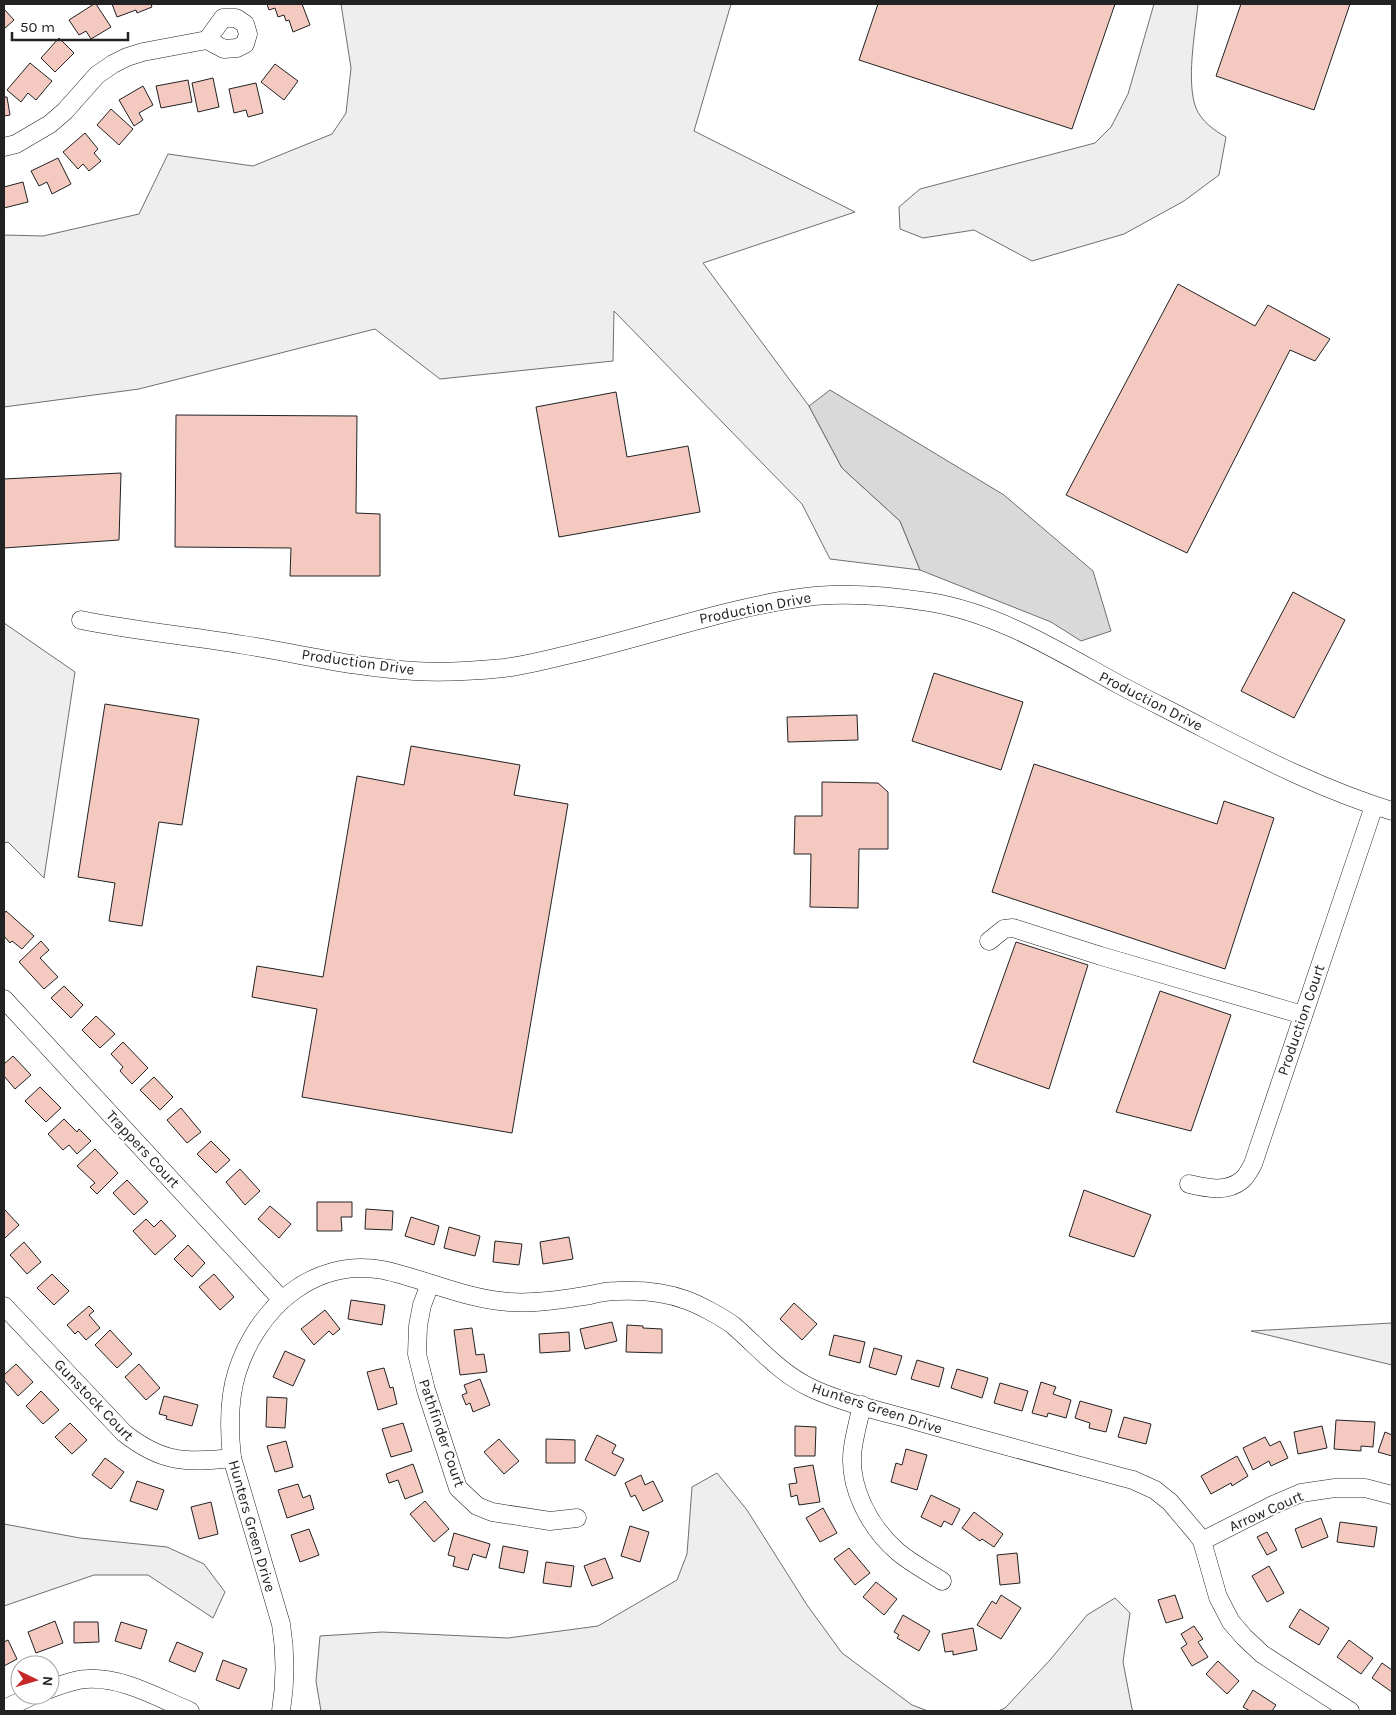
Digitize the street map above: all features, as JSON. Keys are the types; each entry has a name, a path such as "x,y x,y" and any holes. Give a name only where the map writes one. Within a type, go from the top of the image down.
{"street":[{"path":"4,147 16,144 50,124 97,76 113,64 143,52 207,40"},
{"name":"Production Drive","path":"81,620 116,627 242,644 348,663 413,671 457,672 539,662 597,648 699,619 792,598 857,595 930,602 962,609 1024,633 1162,708 1274,765 1374,806 1392,811"},
{"name":"Production Court","path":"1189,1184 1220,1189 1233,1185 1243,1180 1253,1164 1374,806"},
{"path":"989,942 1004,928 1013,928 1101,956 1303,1015"},
{"name":"Trappers Court","path":"4,999 282,1300"},
{"name":"Hunters Green Drive","path":"280,1711 286,1667 281,1624 232,1458 230,1438 231,1401 237,1373 245,1352 259,1327 282,1300 299,1286 320,1275 338,1270 359,1269 382,1270 478,1298 507,1302 534,1303 616,1291 663,1294 688,1300 731,1324 774,1365 792,1378 812,1388 862,1406 1133,1480 1155,1490 1170,1502 1202,1541 1218,1597 1231,1622 1244,1637 1262,1654 1350,1711"},
{"name":"Pathfinder Court","path":"430,1284 422,1305 418,1326 417,1354 426,1390 458,1488 477,1506 492,1512 550,1521 577,1518"},
{"name":"Gunstock Court","path":"4,1306 124,1433 140,1446 156,1454 181,1461 232,1458"},
{"path":"862,1406 853,1447 852,1469 857,1491 866,1511 883,1537 898,1552 942,1581"},
{"name":"Arrow Court","path":"1202,1541 1301,1493 1335,1488 1365,1488 1392,1495"},
{"path":"60,1686 86,1678 107,1680 126,1684 190,1711"}],"shaded area":[{"path":"341,4 731,4 694,131 855,212 703,263 809,406 842,468 900,521 920,570 830,559 802,504 614,311 613,361 440,379 375,329 139,389 4,407 4,235 43,236 139,214 168,154 253,166 332,134 346,113 351,68"},
{"path":"1154,4 1198,4 1191,71 1193,97 1201,117 1213,129 1226,137 1219,175 1184,201 1124,234 1032,261 974,230 923,238 900,229 899,207 920,189 1095,143 1111,127 1128,94"},
{"path":"830,390 1004,495 1093,571 1111,631 1081,641 1051,622 920,570 900,521 842,468 809,406"},
{"path":"4,623 75,672 44,878 8,842 4,843"},
{"path":"1392,1323 1392,1365 1251,1331"},
{"path":"717,1473 747,1510 807,1605 842,1653 912,1705 928,1711 321,1711 316,1681 320,1636 382,1632 508,1638 598,1626 677,1580 687,1554 692,1487"},
{"path":"4,1524 80,1538 167,1547 204,1564 225,1592 213,1618 148,1575 94,1575 4,1606"},
{"path":"1115,1598 1130,1613 1123,1662 1132,1709 1134,1711 998,1711 1005,1708 1050,1660 1087,1615"}],"building":[{"path":"96,4 111,27 91,39 86,31 79,35 69,20"},
{"path":"112,4 151,4 152,7 137,13 136,10 117,17"},
{"path":"267,4 302,4 310,25 293,32 289,20 286,21 284,15 278,17 275,8 269,10"},
{"path":"878,4 1115,4 1072,129 859,60"},
{"path":"1241,4 1350,4 1314,110 1216,76"},
{"path":"4,9 14,20 4,29"},
{"path":"59,38 74,53 55,72 41,58"},
{"path":"30,63 52,81 36,100 28,93 21,102 7,90"},
{"path":"275,64 298,81 284,100 261,82"},
{"path":"213,78 219,107 198,112 192,83"},
{"path":"188,80 192,102 161,108 156,86"},
{"path":"256,83 263,113 248,117 246,110 234,113 229,89"},
{"path":"143,86 153,105 139,113 143,120 134,126 119,100"},
{"path":"4,97 7,97 10,115 4,116"},
{"path":"111,109 133,129 119,145 97,125"},
{"path":"85,133 98,149 94,153 101,161 89,171 83,164 78,169 63,152"},
{"path":"58,158 71,184 52,194 47,182 39,186 31,171"},
{"path":"23,182 28,202 4,208 4,187"},
{"path":"1178,284 1255,326 1268,305 1330,339 1315,361 1290,350 1187,553 1066,495"},
{"path":"616,392 627,457 688,446 700,512 559,537 536,407"},
{"path":"176,415 357,416 356,513 380,514 380,576 290,576 291,548 175,547"},
{"path":"121,473 119,540 4,548 4,479"},
{"path":"1293,592 1345,620 1294,718 1241,691"},
{"path":"934,673 1023,702 1001,770 912,741"},
{"path":"105,704 199,719 182,825 159,822 142,926 109,921 115,883 78,877"},
{"path":"857,715 858,740 788,742 787,717"},
{"path":"411,746 520,765 514,795 568,804 512,1133 302,1097 317,1009 252,997 257,966 323,977 357,776 404,785"},
{"path":"1034,764 1217,824 1224,801 1274,818 1225,969 992,892"},
{"path":"822,782 878,783 888,792 888,849 859,849 858,908 810,907 811,854 794,854 795,816 822,816"},
{"path":"6,911 34,936 22,949 12,941 10,943 4,936 4,914"},
{"path":"41,941 49,950 40,958 58,977 44,989 19,962"},
{"path":"1016,942 1088,965 1049,1089 973,1062"},
{"path":"64,986 83,1005 71,1018 51,998"},
{"path":"1160,991 1231,1015 1191,1131 1116,1112"},
{"path":"96,1016 115,1034 100,1048 82,1030"},
{"path":"123,1042 148,1068 132,1084 120,1071 123,1067 111,1054"},
{"path":"13,1056 31,1075 15,1089 4,1076 4,1064"},
{"path":"154,1077 173,1097 160,1110 140,1090"},
{"path":"40,1087 61,1108 46,1122 25,1101"},
{"path":"181,1108 201,1132 187,1143 167,1120"},
{"path":"64,1119 77,1132 79,1129 91,1141 77,1154 69,1145 63,1150 48,1134"},
{"path":"211,1141 230,1160 216,1173 197,1154"},
{"path":"95,1149 118,1173 97,1194 90,1187 95,1183 77,1166"},
{"path":"240,1169 260,1191 245,1205 226,1182"},
{"path":"127,1180 148,1202 134,1215 113,1193"},
{"path":"1084,1190 1151,1215 1134,1257 1069,1236"},
{"path":"317,1202 352,1202 352,1217 341,1217 342,1231 317,1231"},
{"path":"270,1206 291,1224 279,1238 258,1219"},
{"path":"4,1209 19,1225 5,1238 4,1237"},
{"path":"366,1209 393,1211 392,1230 365,1229"},
{"path":"411,1217 439,1226 434,1245 405,1236"},
{"path":"146,1219 154,1227 161,1220 176,1236 155,1255 133,1231"},
{"path":"449,1227 480,1236 475,1256 444,1248"},
{"path":"569,1237 573,1259 543,1264 540,1242"},
{"path":"495,1241 522,1244 519,1265 493,1262"},
{"path":"24,1242 41,1262 27,1274 10,1255"},
{"path":"188,1245 205,1263 192,1277 174,1259"},
{"path":"52,1274 69,1291 54,1305 37,1288"},
{"path":"214,1274 234,1297 220,1310 199,1287"},
{"path":"351,1300 385,1305 382,1325 348,1319"},
{"path":"794,1303 817,1324 802,1340 780,1319"},
{"path":"89,1306 94,1311 89,1315 100,1328 86,1340 78,1331 75,1334 67,1325"},
{"path":"325,1310 340,1329 333,1335 329,1331 314,1345 301,1329"},
{"path":"612,1322 617,1341 585,1349 580,1329"},
{"path":"627,1325 662,1329 662,1353 626,1352"},
{"path":"472,1328 476,1355 484,1354 487,1372 460,1375 454,1330"},
{"path":"110,1330 132,1354 117,1368 95,1345"},
{"path":"569,1332 570,1351 540,1353 539,1334"},
{"path":"834,1335 865,1342 860,1363 829,1355"},
{"path":"874,1348 902,1356 896,1375 869,1367"},
{"path":"285,1351 305,1360 293,1386 273,1377"},
{"path":"917,1360 944,1368 939,1387 911,1379"},
{"path":"16,1364 33,1382 18,1396 4,1380 4,1375"},
{"path":"139,1364 160,1388 146,1400 125,1377"},
{"path":"384,1368 390,1388 393,1387 397,1404 378,1410 367,1372"},
{"path":"957,1369 988,1378 982,1398 951,1388"},
{"path":"480,1379 490,1405 473,1412 470,1403 466,1405 462,1395 467,1393 464,1385"},
{"path":"1041,1382 1056,1387 1053,1394 1071,1400 1066,1418 1048,1413 1047,1417 1032,1413"},
{"path":"1000,1383 1028,1391 1022,1411 994,1403"},
{"path":"41,1391 59,1410 43,1424 26,1406"},
{"path":"164,1396 198,1405 192,1426 166,1419 167,1416 159,1414"},
{"path":"267,1397 287,1398 285,1428 266,1427"},
{"path":"1080,1401 1112,1410 1106,1432 1089,1428 1090,1423 1075,1418"},
{"path":"1124,1417 1151,1424 1146,1444 1118,1437"},
{"path":"1336,1420 1375,1422 1373,1447 1361,1446 1361,1451 1334,1449"},
{"path":"70,1423 87,1440 72,1454 55,1437"},
{"path":"403,1423 412,1451 391,1457 382,1429"},
{"path":"795,1426 816,1427 815,1456 795,1456"},
{"path":"1322,1426 1327,1448 1298,1454 1294,1432"},
{"path":"1385,1432 1392,1435 1392,1456 1378,1452"},
{"path":"597,1435 616,1445 612,1453 624,1459 615,1476 585,1460"},
{"path":"1265,1437 1270,1446 1280,1441 1288,1458 1271,1466 1269,1461 1253,1470 1243,1448"},
{"path":"499,1439 519,1461 504,1474 484,1452"},
{"path":"546,1439 575,1440 575,1463 546,1463"},
{"path":"286,1441 293,1467 275,1472 267,1446"},
{"path":"906,1449 927,1455 917,1490 891,1482 896,1463 902,1465"},
{"path":"1237,1456 1248,1476 1232,1486 1231,1483 1211,1494 1201,1476"},
{"path":"105,1458 124,1472 111,1489 92,1475"},
{"path":"413,1464 423,1492 405,1499 398,1480 389,1483 386,1474"},
{"path":"813,1465 820,1502 799,1505 797,1495 791,1497 789,1484 797,1483 794,1468"},
{"path":"641,1475 645,1485 653,1481 663,1501 643,1511 635,1495 631,1497 625,1483"},
{"path":"137,1481 164,1490 157,1510 130,1501"},
{"path":"298,1484 303,1498 310,1495 314,1509 287,1518 278,1490"},
{"path":"931,1495 960,1509 952,1525 944,1521 941,1527 921,1517"},
{"path":"425,1501 449,1529 434,1542 410,1514"},
{"path":"211,1502 218,1534 199,1539 191,1507"},
{"path":"823,1508 837,1533 820,1542 806,1518"},
{"path":"974,1512 1003,1534 994,1547 982,1539 980,1541 962,1528"},
{"path":"1321,1518 1328,1537 1302,1548 1295,1529"},
{"path":"1340,1522 1377,1527 1374,1547 1337,1542"},
{"path":"630,1526 649,1532 640,1562 621,1556"},
{"path":"309,1529 319,1555 300,1562 291,1535"},
{"path":"1267,1532 1277,1550 1267,1555 1257,1537"},
{"path":"454,1533 490,1544 486,1558 473,1554 468,1570 453,1566 455,1557 448,1555"},
{"path":"503,1546 528,1551 524,1573 499,1568"},
{"path":"849,1548 870,1573 855,1585 834,1559"},
{"path":"1017,1553 1020,1583 1000,1585 997,1555"},
{"path":"605,1558 613,1578 592,1586 584,1566"},
{"path":"546,1562 574,1566 571,1587 543,1583"},
{"path":"1269,1566 1284,1593 1267,1602 1252,1576"},
{"path":"876,1582 897,1599 884,1615 863,1597"},
{"path":"1001,1595 1021,1608 1001,1639 977,1625 992,1601 996,1604"},
{"path":"1175,1595 1183,1618 1166,1623 1158,1600"},
{"path":"1300,1609 1329,1628 1319,1645 1289,1627"},
{"path":"903,1615 930,1631 919,1651 897,1638 899,1635 894,1632"},
{"path":"55,1621 63,1643 36,1653 28,1632"},
{"path":"74,1622 98,1622 99,1642 74,1643"},
{"path":"121,1622 147,1630 141,1649 115,1641"},
{"path":"1194,1626 1203,1639 1198,1642 1208,1657 1192,1666 1181,1648 1187,1644 1181,1634"},
{"path":"973,1628 977,1650 953,1655 953,1651 945,1652 942,1634"},
{"path":"8,1640 15,1655 10,1655 10,1663 4,1666 4,1642"},
{"path":"1349,1640 1373,1658 1361,1674 1337,1657"},
{"path":"177,1642 203,1653 195,1672 169,1661"},
{"path":"223,1660 247,1669 239,1689 216,1680"},
{"path":"1218,1661 1239,1681 1227,1694 1206,1674"},
{"path":"1382,1663 1392,1670 1392,1692 1372,1678"},
{"path":"1253,1690 1276,1705 1272,1711 1250,1711 1243,1707"}]}
